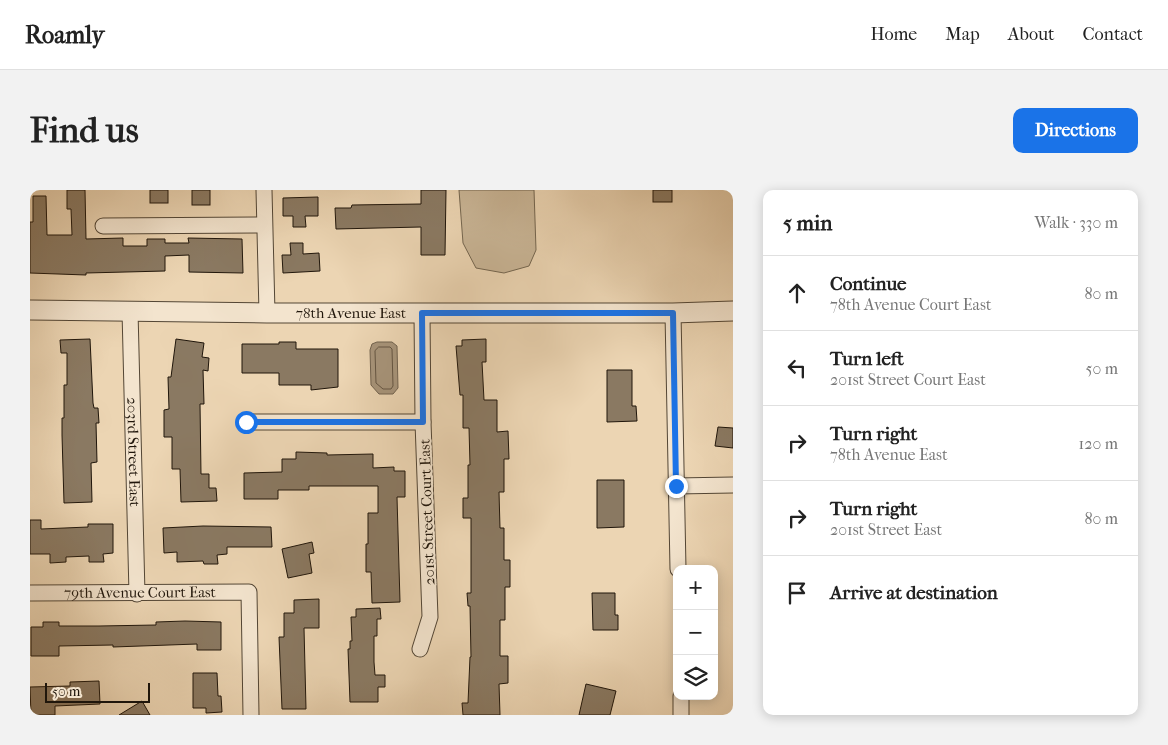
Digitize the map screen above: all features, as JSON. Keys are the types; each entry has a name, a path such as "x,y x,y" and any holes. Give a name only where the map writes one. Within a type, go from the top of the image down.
{"street":[{"path":"264,190 266,314"},
{"path":"103,226 264,225"},
{"name":"78th Avenue East","path":"30,310 266,314 673,313 733,311"},
{"name":"203rd Street East","path":"130,311 137,594"},
{"name":"201st Street Court East","path":"420,649 430,617 423,422 422,313"},
{"path":"673,313 678,565"},
{"path":"246,422 423,422"},
{"path":"676,486 733,485"},
{"name":"79th Avenue Court East","path":"30,593 249,592 251,715"},
{"path":"681,700 682,715"}],"shaded area":[{"path":"459,190 534,190 536,250 529,266 504,273 476,268 463,243"}],"water":[{"path":"392,342 397,346 398,388 393,394 379,394 371,385 370,350 372,344"}],"building":[{"path":"67,190 85,190 86,239 123,238 123,246 147,246 147,239 165,239 165,243 189,243 188,238 242,239 243,273 189,272 189,255 165,256 165,271 86,273 86,275 30,273 30,222 33,222 33,196 46,196 47,235 72,235 71,209 67,209"},
{"path":"150,190 168,190 168,203 150,203"},
{"path":"192,190 210,190 210,205 192,205"},
{"path":"421,190 446,190 445,255 421,255 421,227 336,229 335,208 351,208 352,205 421,204"},
{"path":"653,190 672,190 672,202 653,202"},
{"path":"318,197 318,216 305,216 306,227 293,227 293,216 283,216 283,198"},
{"path":"290,243 303,243 303,254 319,253 320,271 283,273 282,255 291,255"},
{"path":"90,339 93,403 94,408 98,408 99,423 96,423 97,462 91,463 92,502 64,503 62,418 64,418 64,385 67,385 67,353 61,353 60,340"},
{"path":"176,339 204,343 202,357 209,358 208,371 203,370 204,404 200,404 201,474 209,474 209,488 216,488 217,501 181,502 180,469 172,469 172,437 164,437 164,410 169,409 168,377 171,377"},
{"path":"486,339 486,362 482,362 484,400 497,400 497,432 508,431 509,459 504,459 504,492 499,492 500,528 504,528 504,560 510,560 510,587 505,587 505,620 500,620 500,656 508,656 508,683 499,684 500,715 463,715 462,703 468,703 471,657 470,606 468,606 467,593 471,593 471,518 463,518 463,498 468,498 468,465 470,465 469,428 463,428 463,395 460,395 456,346 462,346 462,340"},
{"path":"279,342 296,342 296,349 338,349 338,387 311,390 311,385 279,385 279,373 242,373 242,344 279,344"},
{"path":"607,370 632,370 632,406 636,406 637,421 607,422"},
{"path":"718,427 733,428 733,448 715,446"},
{"path":"296,452 327,453 327,455 373,454 373,468 394,467 394,471 405,471 405,497 397,497 400,602 372,603 371,572 366,572 368,513 378,513 378,486 309,486 309,490 278,490 278,499 244,499 244,473 282,472 282,459 296,459"},
{"path":"597,480 624,480 624,527 597,528"},
{"path":"30,520 41,520 41,529 88,527 88,524 113,524 113,553 103,554 104,562 89,562 89,556 66,557 66,562 50,563 50,554 30,554"},
{"path":"203,526 271,527 272,547 227,547 227,554 217,555 218,564 204,564 203,561 177,562 177,552 164,553 163,528"},
{"path":"312,542 314,553 309,554 312,573 288,578 282,549"},
{"path":"592,593 615,593 615,615 618,615 618,630 593,630"},
{"path":"319,599 319,628 304,628 306,709 282,709 279,637 284,637 284,613 294,613 294,600"},
{"path":"380,608 381,619 377,619 377,636 374,636 374,662 375,675 385,675 385,687 378,687 378,702 350,702 348,649 350,649 350,641 352,641 351,617 356,617 356,609"},
{"path":"43,622 59,622 59,626 99,626 156,625 156,622 221,622 221,650 197,650 197,644 113,647 113,645 59,646 59,656 31,656 31,627 43,627"},
{"path":"193,673 217,673 218,696 221,696 222,712 206,713 206,708 193,708"},
{"path":"99,681 100,704 55,706 55,715 31,715 30,687 70,686 70,682"},
{"path":"586,684 616,691 610,715 579,715"},
{"path":"142,701 150,715 119,715"}],"route":[{"path":"246,422 423,422 422,313 673,313 676,486"}]}
